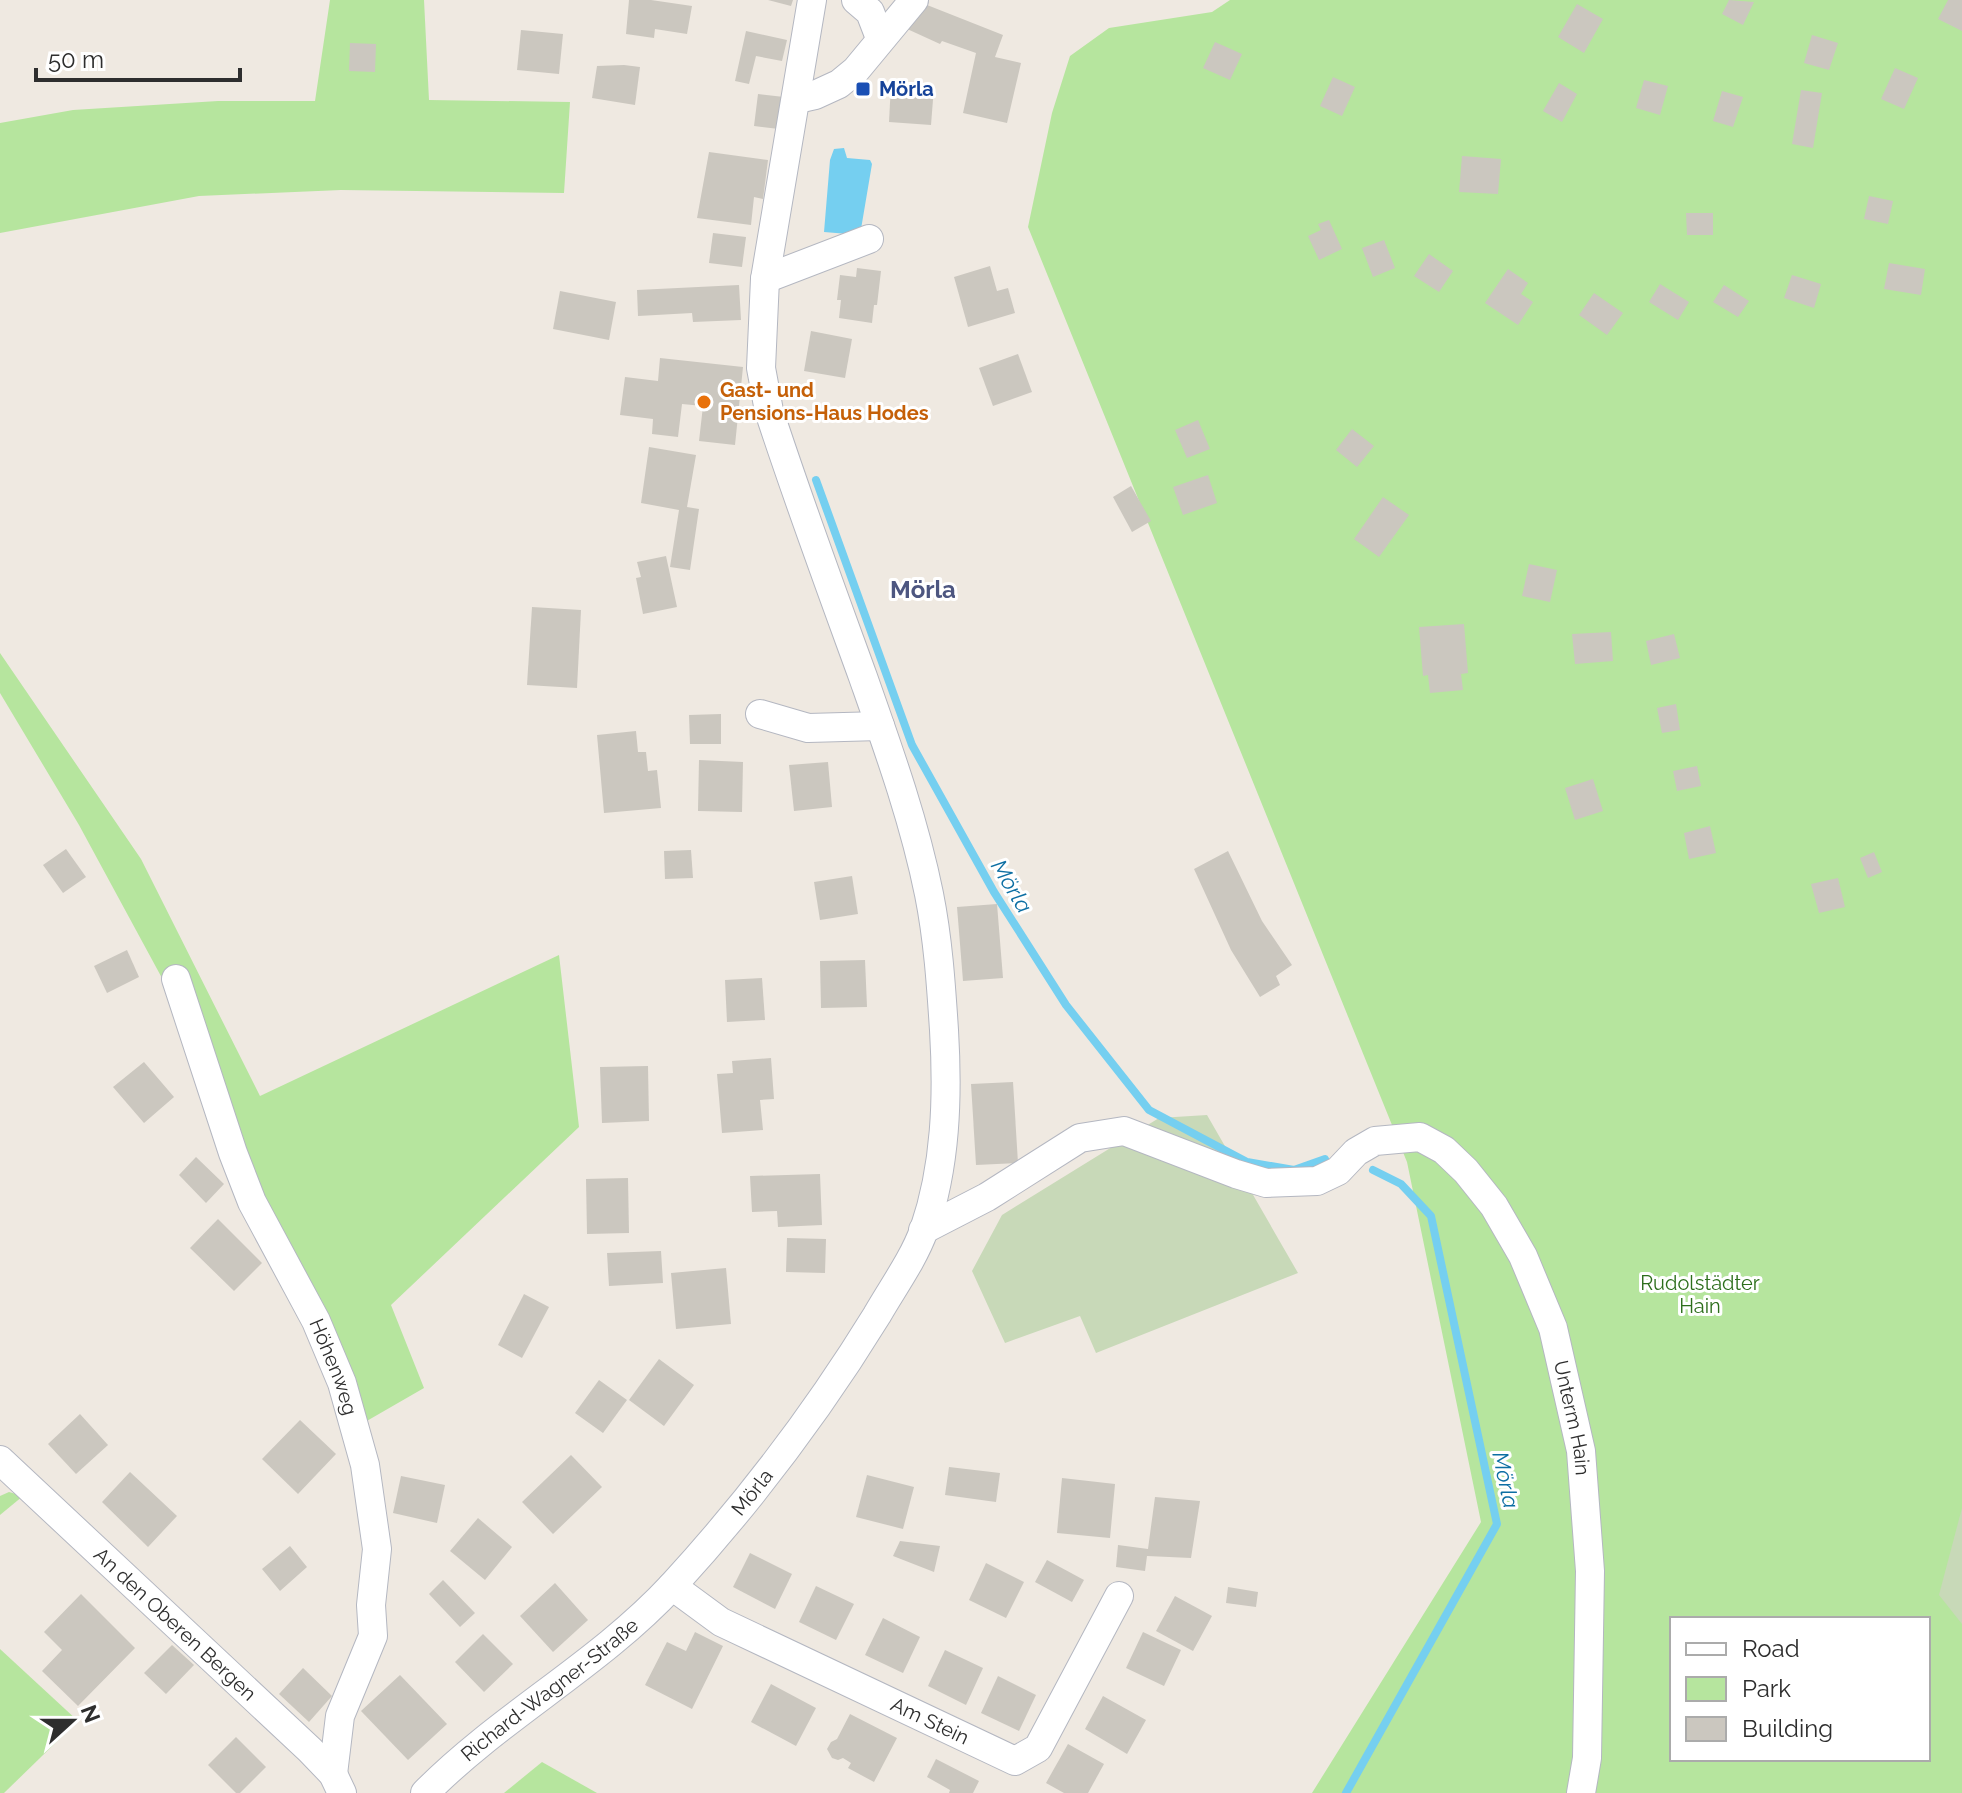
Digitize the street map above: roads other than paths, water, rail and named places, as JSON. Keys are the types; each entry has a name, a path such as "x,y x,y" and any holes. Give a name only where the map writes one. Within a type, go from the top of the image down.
{"street":[{"name":"Mörla","path":"672,1586 754,1489 822,1400 903,1272 923,1230 934,1191 944,1125 947,1077 939,958 929,894 912,826 880,726 769,411 761,368 765,279 812,0"},
{"path":"856,0 870,12 880,38"},
{"path":"797,99 839,84 856,70 914,0"},
{"path":"765,279 869,239"},
{"path":"760,714 808,728 880,726"},
{"name":"Höhenweg","path":"176,979 252,1202 316,1321 342,1383 365,1465 377,1549 371,1605 373,1636 340,1716 338,1783"},
{"name":"Unterm Hain","path":"923,1230 987,1197 1080,1138 1124,1131 1266,1183 1317,1181 1338,1171 1356,1152 1375,1141 1420,1137 1444,1150 1466,1171 1494,1206 1523,1256 1553,1328 1581,1451 1590,1571 1587,1758 1581,1793"},
{"name":"An den Oberen Bergen","path":"0,1460 181,1627 338,1783"},
{"name":"Am Stein","path":"672,1586 721,1622 1015,1761 1038,1748 1119,1596"},
{"name":"Richard-Wagner-Straße","path":"425,1793 472,1749 637,1621 672,1586"}],"water":[{"path":"844,148 847,158 870,160 872,164 860,235 824,232 830,160 834,149"}],"waterway":[{"name":"Mörla","path":"816,480 912,745 994,892 1066,1005 1149,1110 1247,1162 1294,1170 1325,1159"},
{"name":"Mörla","path":"1346,1793 1497,1524 1431,1216 1401,1184 1373,1170"}],"place":[{"name":"Mörla","path":"863,89"},
{"name":"Gast- und Pensions-Haus Hodes","path":"704,402"}],"district":[{"name":"Mörla","path":"923,590"}],"park label":[{"name":"Rudolstädter Hain","path":"1700,1294"}]}
